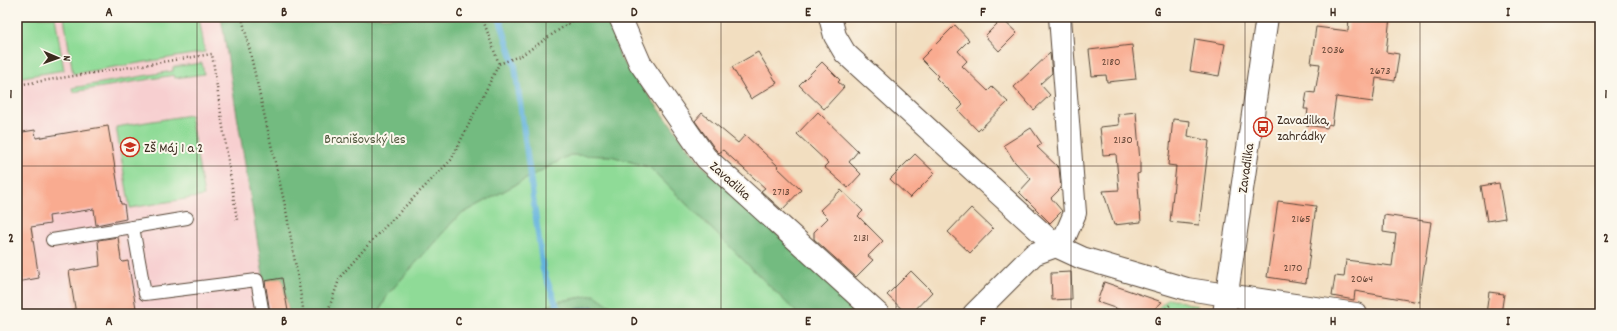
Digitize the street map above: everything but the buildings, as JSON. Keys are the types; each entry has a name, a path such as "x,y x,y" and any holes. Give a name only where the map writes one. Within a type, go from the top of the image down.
{"street":[{"name":"Zavadilka","path":"620,17 640,63 706,158 878,314"},
{"path":"830,17 835,36 845,53 1056,246 1082,258 1179,287 1225,305 1356,314"},
{"path":"974,314 1034,254 1056,246 1066,234 1076,213 1060,17"},
{"name":"Zavadilka","path":"1225,305 1267,17"}],"lane":[{"path":"52,240 187,218"},
{"path":"134,227 145,294 257,280 263,314"}],"path":[{"path":"242,17 286,210 304,314"},
{"path":"482,17 499,64"},
{"path":"327,314 340,277 374,238 451,160 499,64 522,55 578,17"},
{"path":"17,86 212,54 237,220"}],"shaded area":[{"name":"ZŠ Máj 1 a 2","path":"17,17 221,17 264,281 282,278 289,314 17,314"}],"green space":[{"path":"17,17 55,17 64,70 17,78"},
{"path":"64,17 199,17 205,52 73,74"},
{"name":"Branišovský les","path":"221,17 609,17 620,58 701,164 864,314 798,314 649,167 611,156 570,155 458,216 388,294 378,314 289,314 282,278 264,281"},
{"path":"202,63 204,74 175,78 174,75 73,92 72,88 173,71 173,67"},
{"path":"190,115 204,196 130,208 116,127"},
{"path":"570,155 611,156 649,167 798,314 622,314 595,295 560,301 530,314 378,314 388,294 458,216"},
{"path":"595,295 622,314 603,314 592,306 556,314 530,314 560,301"},
{"path":"1169,298 1197,306 1196,314 1152,314"}],"water":[{"path":"592,306 603,314 556,314 559,313"}],"waterway":[{"path":"499,17 515,66 543,270 560,314"}],"place":[{"name":"Zavadilka, zahrádky","path":"1263,127"},
{"name":"ZŠ Máj 1 a 2","path":"130,147"}]}
